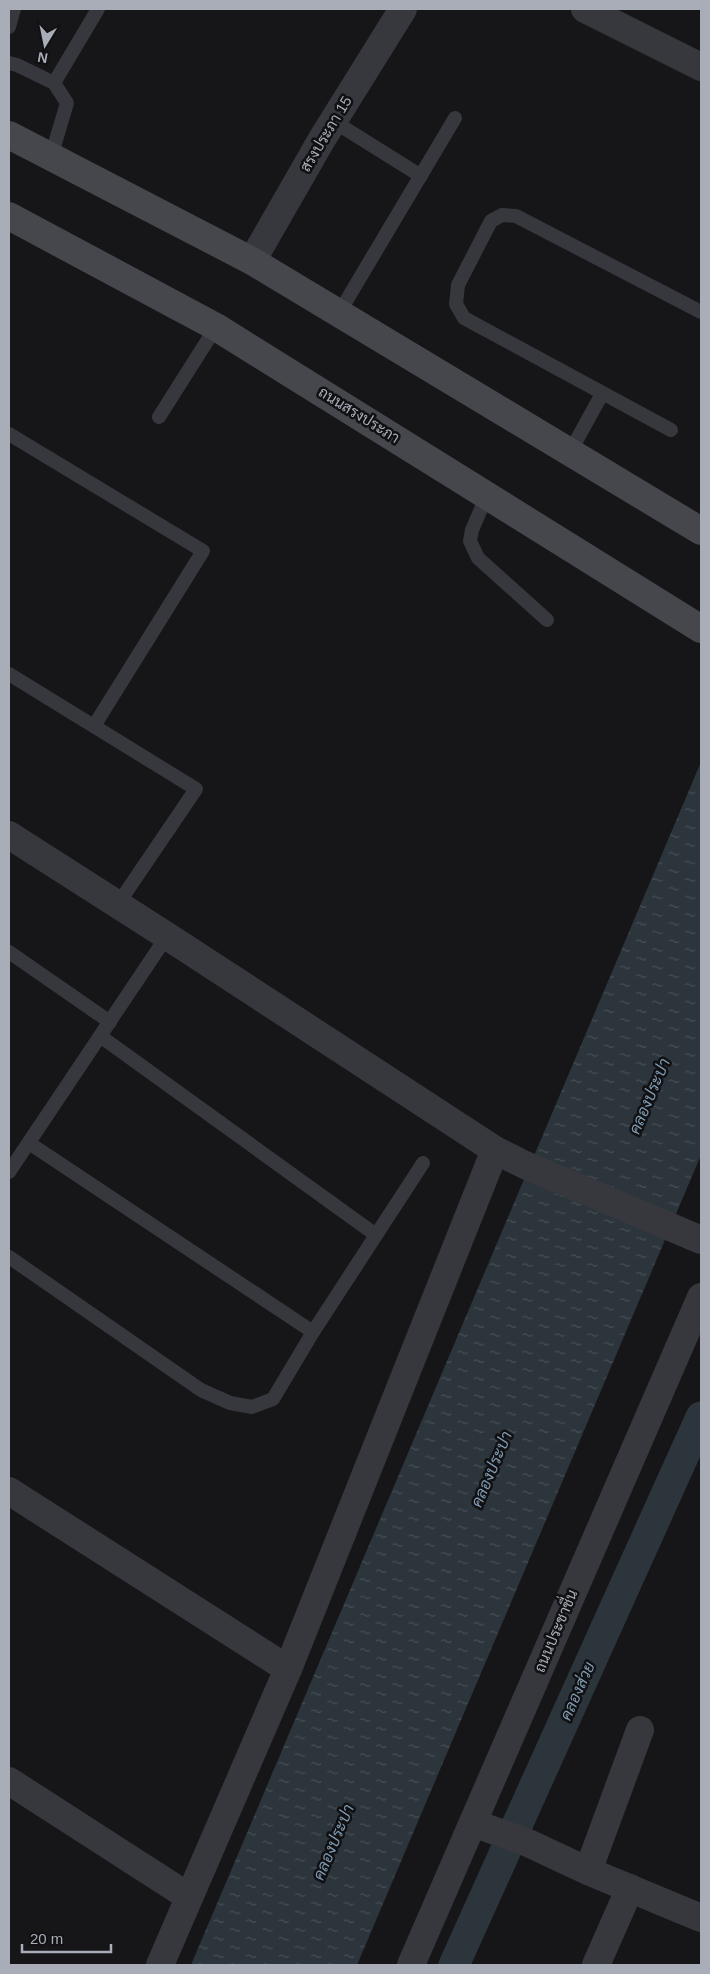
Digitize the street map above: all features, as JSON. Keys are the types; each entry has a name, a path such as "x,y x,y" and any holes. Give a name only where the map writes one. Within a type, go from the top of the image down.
{"main road":[{"path":"9,135 252,261 701,531"},
{"name":"ถนนสรงประภา","path":"9,216 216,327 701,629"}],"street":[{"name":"สรงประภา 15","path":"252,261 333,121 403,9"},
{"path":"585,9 701,67"},
{"path":"9,835 495,1150 525,1165 701,1240"},
{"path":"160,1965 288,1669 495,1150"},
{"name":"ถนนประชาชื่น","path":"411,1965 483,1826 698,1312"},
{"path":"9,1491 288,1669"},
{"path":"588,1871 640,1730"},
{"path":"9,1781 189,1897"},
{"path":"483,1826 526,1842 588,1871 701,1918"},
{"path":"596,1965 630,1888"}],"lane":[{"path":"9,27 14,9"},
{"path":"54,83 98,9"},
{"path":"9,63 54,83 67,103 51,156"},
{"path":"339,313 456,118"},
{"path":"333,121 421,176"},
{"path":"672,430 464,318 456,304 458,285 491,220 502,214 516,216 701,312"},
{"path":"159,417 216,327"},
{"path":"570,452 602,394"},
{"path":"9,434 203,551 94,726"},
{"path":"487,495 472,530 470,541 478,558 547,620"},
{"path":"9,674 196,789 118,904"},
{"path":"9,1172 167,936"},
{"path":"9,952 110,1022"},
{"path":"100,1036 376,1234"},
{"path":"29,1143 313,1332"},
{"path":"9,1257 201,1390 230,1403 252,1407 272,1399 313,1332 423,1163"}],"water":[{"name":"คลองประปา","path":"701,762 701,1155 357,1965 191,1965"}],"waterway":[{"name":"คลองส่วย","path":"454,1965 701,1417"}]}
